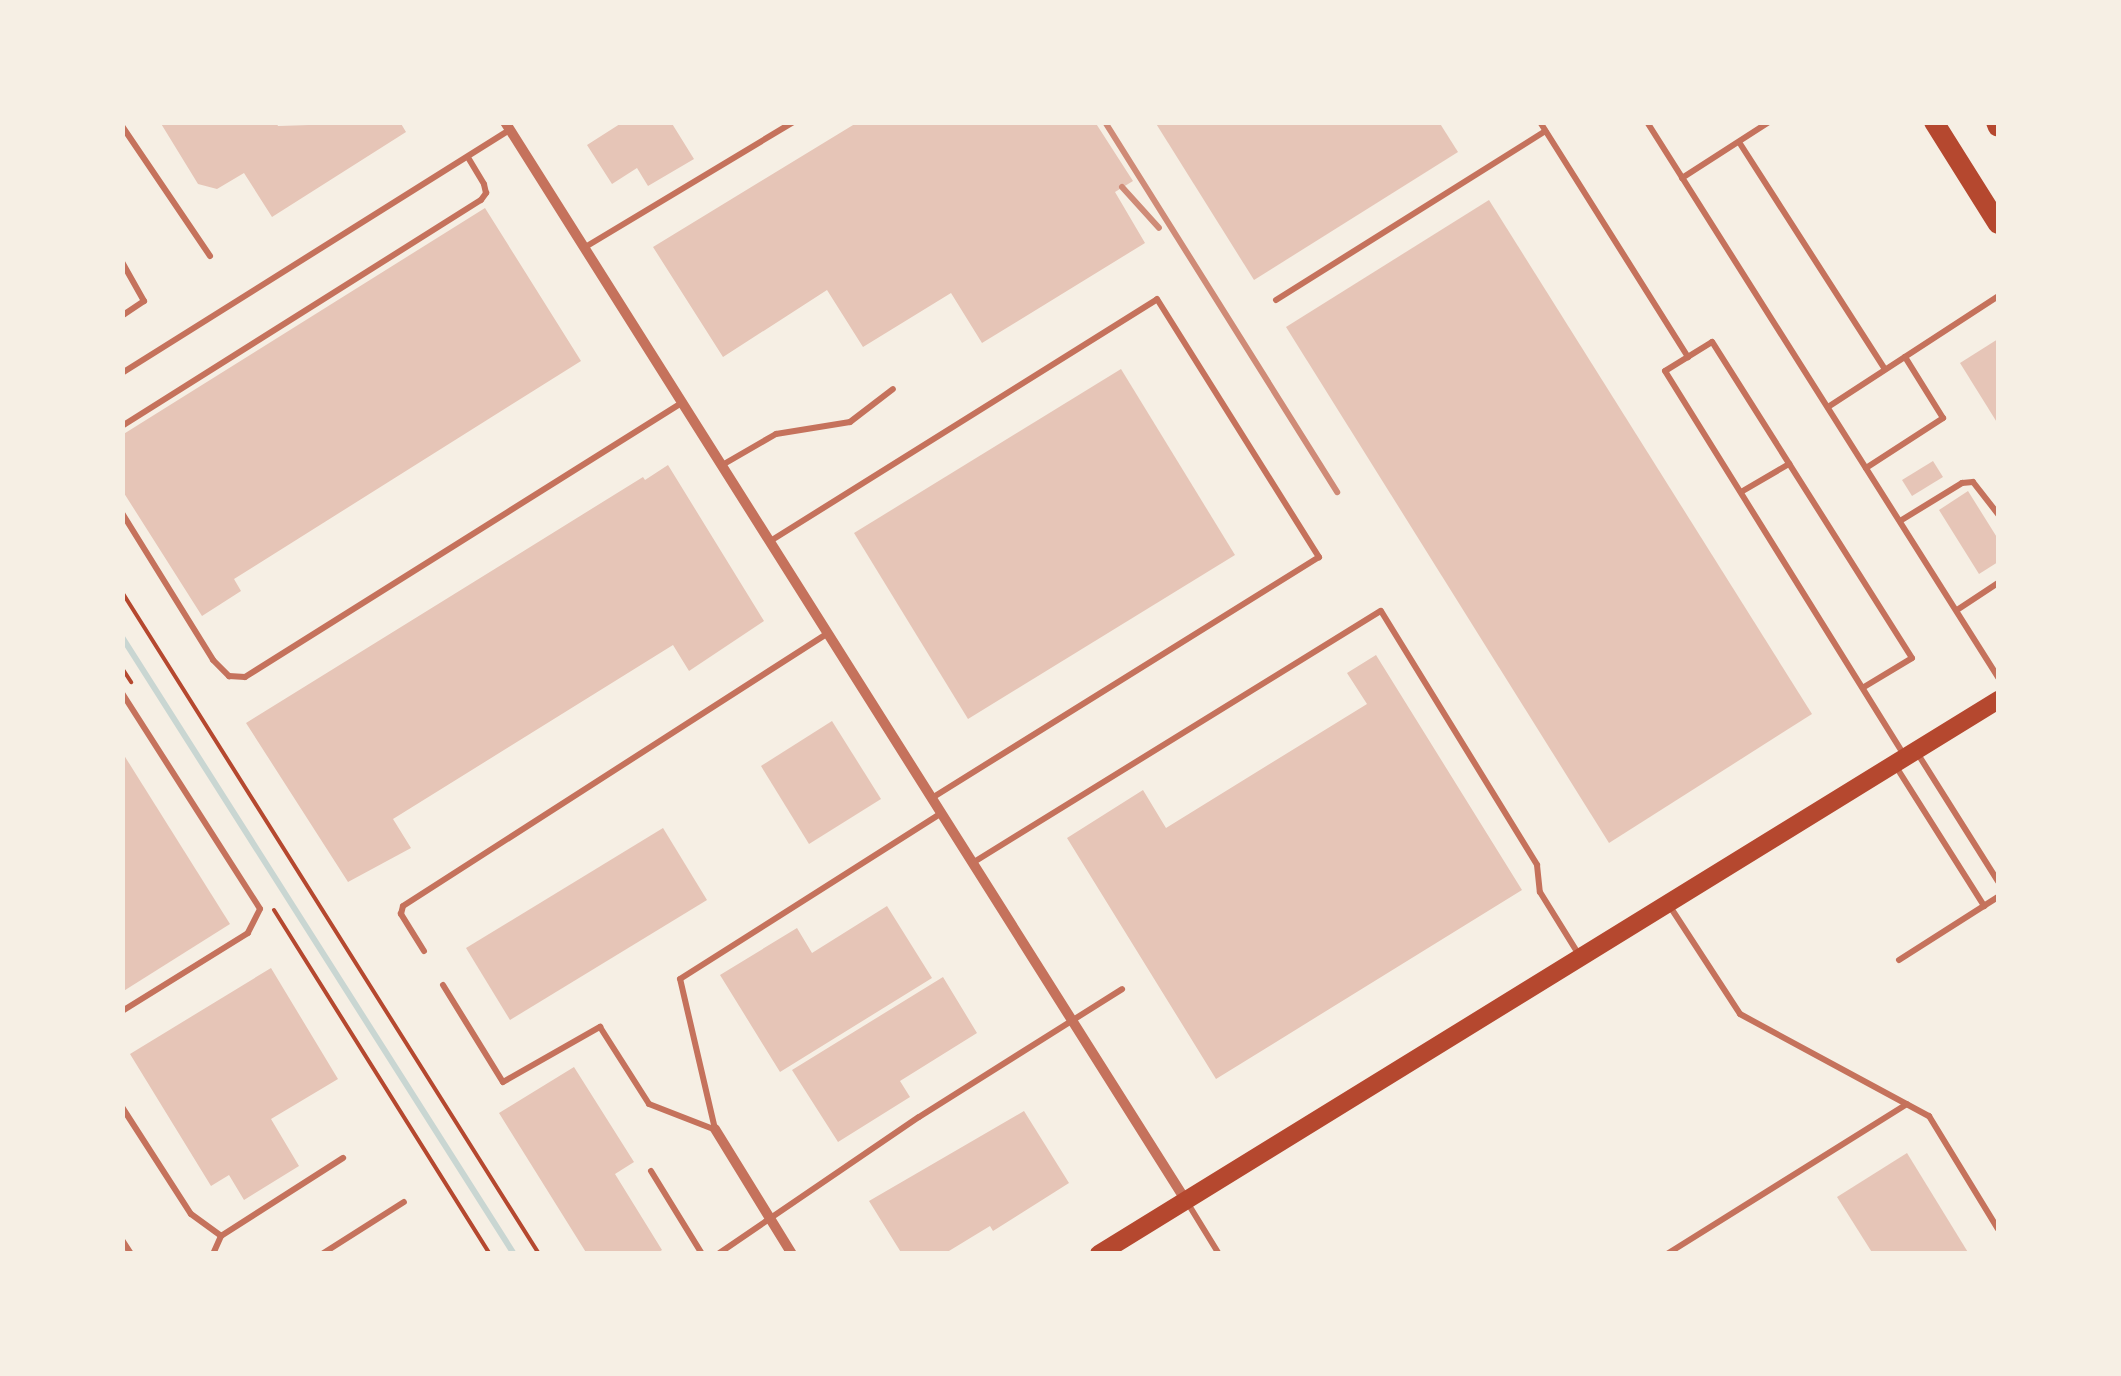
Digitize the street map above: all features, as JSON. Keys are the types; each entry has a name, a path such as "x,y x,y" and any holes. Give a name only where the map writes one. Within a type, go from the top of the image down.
{"main road":[{"path":"1934,122 1998,224"},
{"path":"1099,1254 1998,700"}],"street":[{"path":"507,125 587,246 1186,1202"},
{"path":"715,1129 792,1254"}],"lane":[{"path":"587,246 793,122"},
{"path":"1540,122 1688,357"},
{"path":"1647,122 1998,677"},
{"path":"1682,178 1769,122"},
{"path":"122,373 468,157 507,125"},
{"path":"122,126 210,256"},
{"path":"1276,300 1545,130"},
{"path":"1739,142 1886,370"},
{"path":"122,426 481,200 486,193 484,184 468,157"},
{"path":"122,262 144,300 122,316"},
{"path":"1828,407 1998,296"},
{"path":"772,540 1158,299 1319,558 933,798"},
{"path":"1864,687 1912,658 1712,342 1665,371 1864,687 1984,906"},
{"path":"1866,468 1944,418 1905,356"},
{"path":"724,464 776,434 850,422 893,389"},
{"path":"122,513 214,660 229,676 245,677 684,401"},
{"path":"1741,492 1789,464"},
{"path":"1900,521 1962,483 1974,482 1998,514"},
{"path":"1957,610 1998,583"},
{"path":"974,862 1381,610 1537,866 1540,892 1580,958"},
{"path":"424,951 401,914 402,906 829,632"},
{"path":"122,693 260,909 248,933 122,1010"},
{"path":"1905,757 1998,881"},
{"path":"715,1129 680,978 942,812"},
{"path":"1899,960 1997,898"},
{"path":"1669,904 1740,1014 1929,1116 1998,1229"},
{"path":"443,985 503,1082 600,1027 649,1104 715,1129"},
{"path":"718,1254 1122,989"},
{"path":"1667,1254 1907,1104"},
{"path":"122,1107 191,1214 221,1236"},
{"path":"213,1254 221,1236 343,1158"},
{"path":"651,1171 702,1254"},
{"path":"322,1254 404,1202"},
{"path":"1186,1202 1219,1254"},
{"path":"122,1240 129,1253"}],"path":[{"path":"122,592 539,1254"},
{"path":"122,668 132,684"},
{"path":"273,908 490,1254"}],"building":[{"path":"160,122 276,122 278,126 400,122 406,132 272,217 244,173 217,189 198,184"},
{"path":"623,122 671,122 694,159 648,186 637,168 612,184 587,145"},
{"path":"858,122 1095,122 1133,181 1115,192 1145,243 982,343 951,293 863,347 827,290 723,357 653,247"},
{"path":"1155,122 1439,122 1458,152 1254,280"},
{"path":"1489,200 1812,714 1609,843 1286,327"},
{"path":"485,208 581,361 234,579 241,591 202,616 122,490 122,435"},
{"path":"1998,339 1998,424 1960,363"},
{"path":"1121,369 1235,555 968,719 854,533"},
{"path":"1933,461 1943,477 1912,496 1902,480"},
{"path":"668,465 764,621 689,671 673,645 393,819 411,848 348,882 246,723"},
{"path":"1968,491 1998,539 1998,562 1979,574 1939,510"},
{"path":"1376,655 1522,890 1216,1079 1067,838 1143,790 1166,828 1367,704 1347,673"},
{"path":"832,721 881,799 809,844 761,766"},
{"path":"122,752 230,924 122,992"},
{"path":"663,828 707,900 510,1020 466,948"},
{"path":"887,906 932,978 780,1072 720,975 797,928 812,953"},
{"path":"271,968 338,1079 271,1119 299,1166 244,1200 229,1175 211,1186 130,1054"},
{"path":"943,977 977,1033 900,1081 910,1097 838,1142 792,1070"},
{"path":"574,1067 634,1162 615,1174 662,1250 656,1254 587,1254 499,1113"},
{"path":"1024,1111 1069,1183 993,1231 990,1226 944,1254 902,1254 869,1201"},
{"path":"1907,1153 1969,1254 1873,1254 1837,1197"}],"waterway":[{"path":"122,637 514,1254"}],"railway":[{"path":"1105,122 1337,492"},
{"path":"1122,187 1159,228"}]}
